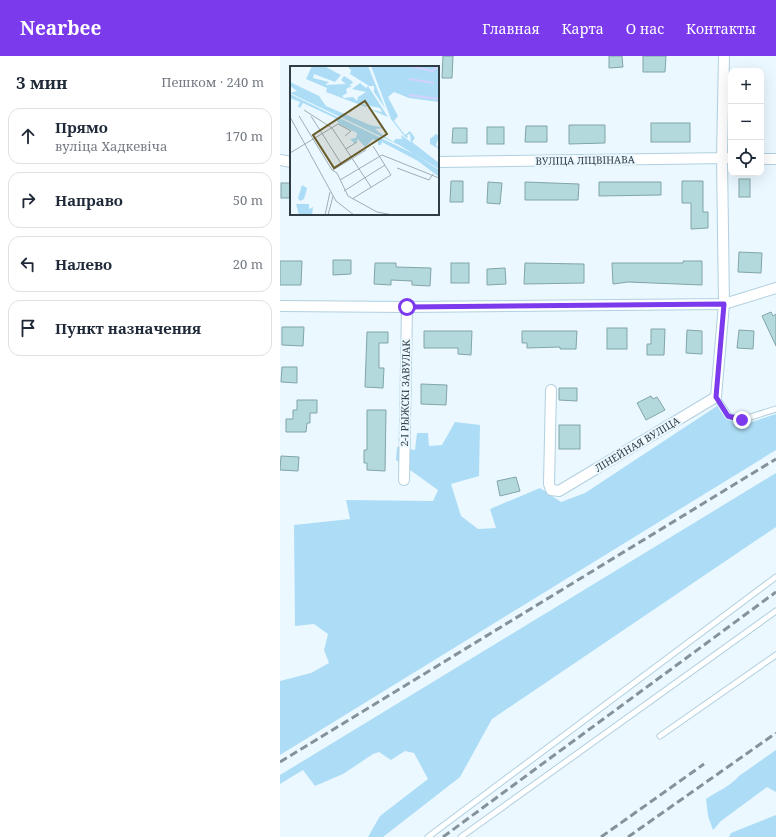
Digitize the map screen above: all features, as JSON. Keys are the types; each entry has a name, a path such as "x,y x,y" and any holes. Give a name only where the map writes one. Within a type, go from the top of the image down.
{"street":[{"path":"716,397 724,304 726,158 724,56"},
{"name":"ВУЛІЦА ЛІЦВІНАВА","path":"439,162 726,158"},
{"path":"764,159 776,159"},
{"path":"280,160 290,162"},
{"path":"280,306 407,307 724,304 776,288"},
{"name":"2-І РЫЖСКІ ЗАВУЛАК","path":"404,480 407,307"},
{"name":"ЛІНЕЙНАЯ ВУЛІЦА","path":"551,390 549,484 551,490 559,491 716,397"}],"lane":[{"path":"716,397 728,416 742,420 776,409"},
{"path":"428,837 776,577"},
{"path":"462,837 776,611"},
{"path":"660,736 776,655"}],"shaded area":[{"path":"717,406 726,419 742,425 776,414 776,450 280,755 280,681 311,673 329,663 324,650 328,634 314,624 295,626 294,525 350,519 346,500 433,501 438,490 396,460 397,447 415,450 417,433 428,433 429,446 442,445 455,422 480,425 479,476 451,484 461,516 478,529 496,528 490,509 540,488 561,502 585,493"},
{"path":"776,473 776,527 492,719 460,777 383,837 368,837 380,816 428,779 414,753 405,751 391,760 379,752 373,754 343,774 315,786 303,770 280,784 280,775"},
{"path":"776,750 776,792 767,787 721,821 713,830 708,816 706,799 728,786 739,776"},
{"path":"776,815 776,837 729,837 731,833"}],"building":[{"path":"443,56 453,56 452,78 442,78"},
{"path":"609,56 622,56 623,67 609,68"},
{"path":"643,56 666,56 665,72 643,72"},
{"path":"651,123 690,123 690,142 651,142"},
{"path":"569,125 605,125 605,143 569,144"},
{"path":"526,126 547,126 547,142 525,142"},
{"path":"487,127 504,127 504,144 487,144"},
{"path":"453,128 467,128 467,143 452,143"},
{"path":"739,179 750,179 750,197 739,197"},
{"path":"451,181 463,181 463,202 450,202"},
{"path":"682,181 703,181 703,212 708,212 708,228 691,229 691,203 682,203"},
{"path":"488,182 502,183 500,204 487,203"},
{"path":"525,182 579,184 578,200 525,200"},
{"path":"599,182 661,182 661,195 599,196"},
{"path":"281,183 290,183 290,198 281,198"},
{"path":"739,252 762,253 761,273 738,272"},
{"path":"333,260 351,260 351,274 333,275"},
{"path":"280,261 302,261 301,285 280,285"},
{"path":"683,261 702,261 702,285 628,282 613,284 612,263 683,263"},
{"path":"375,263 396,263 396,267 431,268 430,286 412,285 412,281 391,280 391,285 374,284"},
{"path":"451,263 469,263 469,283 451,283"},
{"path":"525,263 584,264 584,283 524,284"},
{"path":"505,268 506,284 487,285 487,269"},
{"path":"771,312 773,316 776,314 776,346 762,316"},
{"path":"282,327 304,327 303,346 282,345"},
{"path":"607,328 627,328 627,349 607,349"},
{"path":"651,329 665,329 664,355 647,355 647,344 651,344"},
{"path":"687,330 702,331 702,354 686,353"},
{"path":"739,330 754,331 753,349 737,348"},
{"path":"424,331 472,331 471,355 458,354 458,348 424,348"},
{"path":"522,331 577,331 576,349 560,349 560,347 527,348 527,343 522,343"},
{"path":"367,332 388,332 388,343 379,343 379,368 384,368 383,388 365,387"},
{"path":"282,367 297,367 297,383 281,382"},
{"path":"421,384 447,385 446,405 421,404"},
{"path":"559,388 577,388 577,401 559,400"},
{"path":"651,396 653,399 657,397 665,410 646,420 637,403"},
{"path":"297,400 317,400 317,413 310,413 310,423 307,423 306,432 286,432 286,419 293,419 293,410 297,410"},
{"path":"367,410 386,410 385,471 367,470 367,463 364,463 364,450 367,450"},
{"path":"559,425 580,425 580,449 559,449"},
{"path":"281,456 299,457 298,471 280,470"},
{"path":"516,477 520,491 500,496 497,481"}],"railway":[{"path":"280,762 776,459"},
{"path":"443,837 776,592"},
{"path":"628,837 776,733"},
{"path":"601,837 704,764"}],"route":[{"path":"407,307 724,304 716,397 728,416 742,420"}]}
